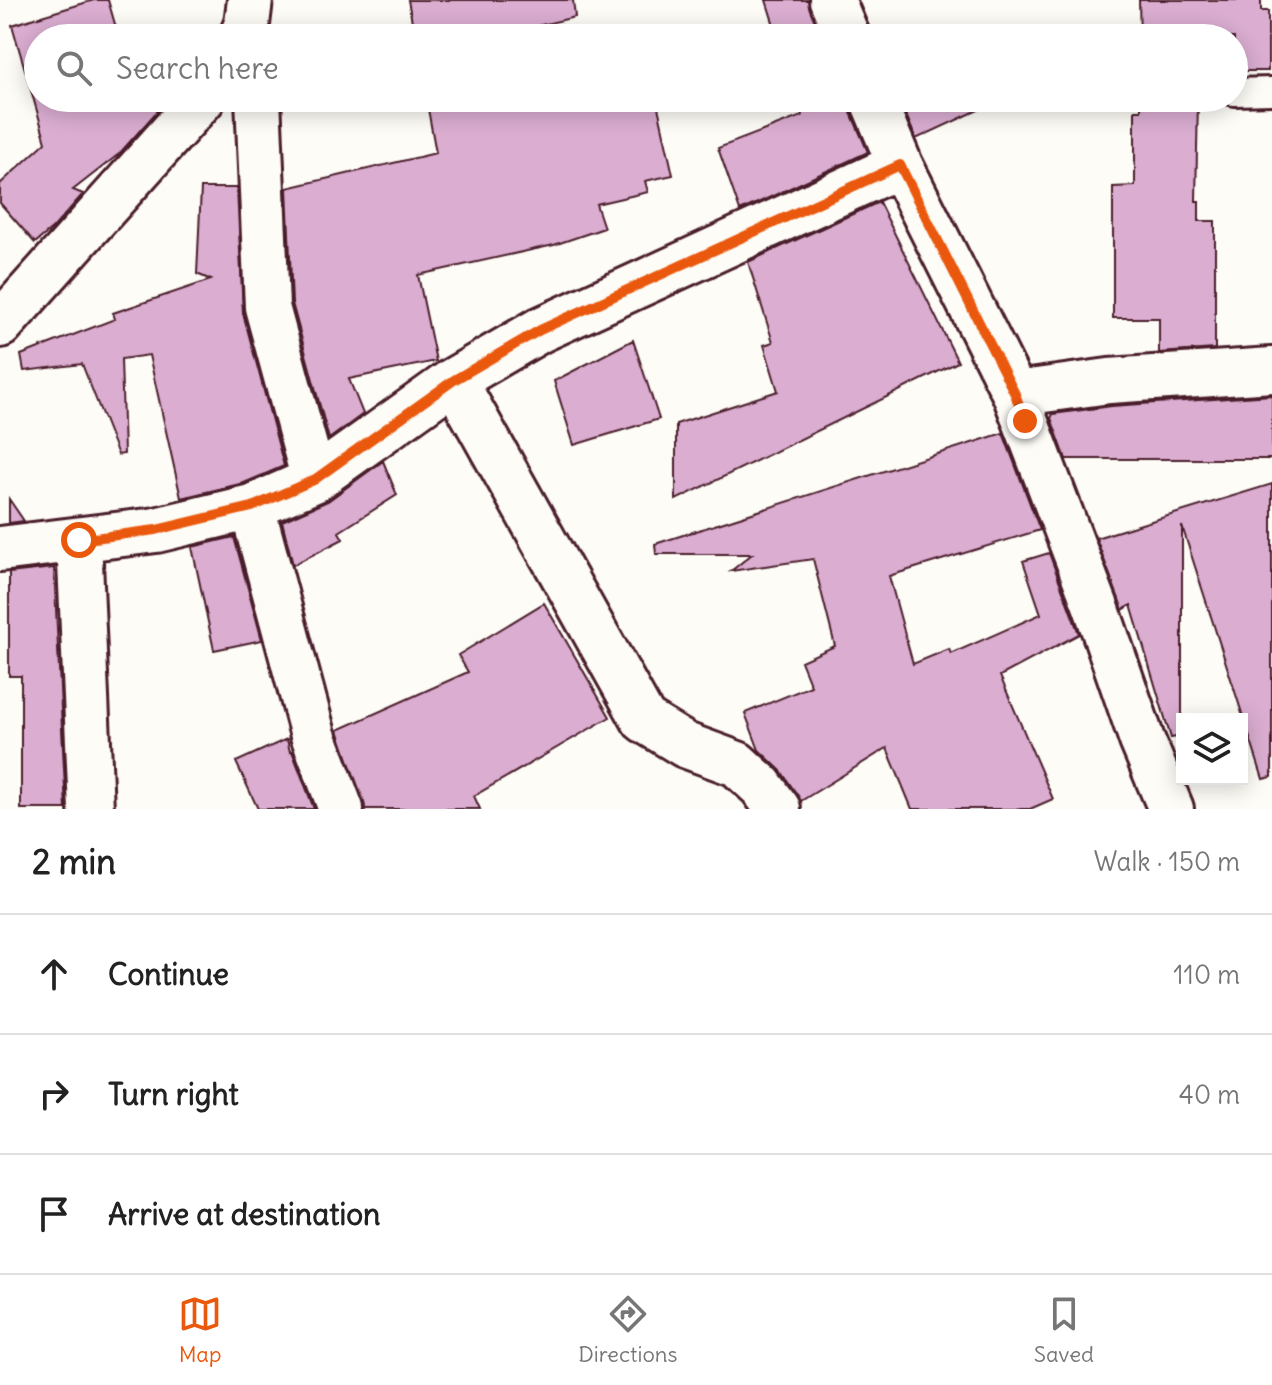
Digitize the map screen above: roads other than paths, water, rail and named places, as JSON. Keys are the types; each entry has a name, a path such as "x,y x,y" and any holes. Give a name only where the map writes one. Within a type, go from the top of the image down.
{"street":[{"path":"832,0 842,24"},
{"path":"5,305 190,112"},
{"path":"259,112 267,307 314,480"},
{"path":"878,112 900,165 1015,394 1096,607 1142,740 1171,809"},
{"path":"0,549 156,530 252,507 314,480 454,380 540,330 900,165"},
{"path":"1015,394 1109,381 1272,370"},
{"path":"454,380 644,720 685,745 737,764 761,786 778,809"},
{"path":"252,507 313,735 341,809"},
{"path":"79,540 91,809"}],"lane":[{"path":"1248,92 1272,91"}]}
